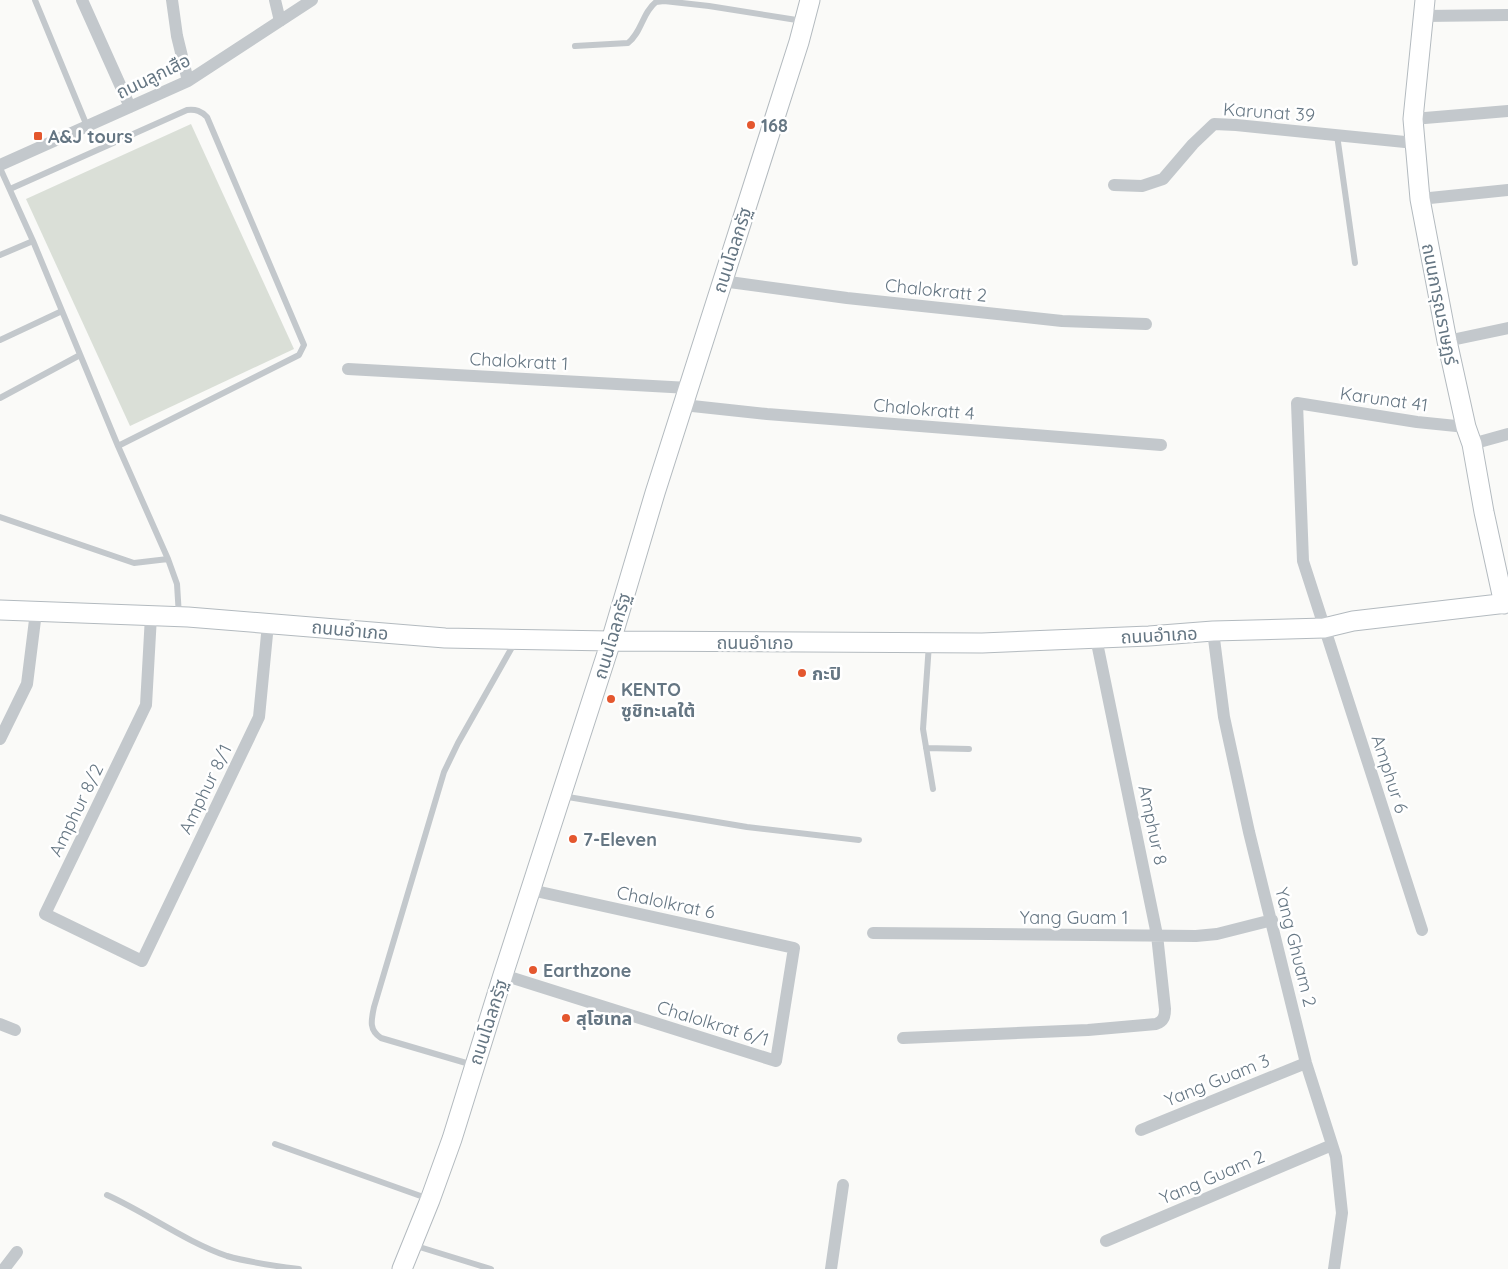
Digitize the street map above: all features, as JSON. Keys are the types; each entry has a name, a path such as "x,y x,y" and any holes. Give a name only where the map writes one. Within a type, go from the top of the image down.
{"street":[{"path":"82,0 130,107"},
{"path":"172,0 177,36 188,81"},
{"path":"274,0 280,21"},
{"name":"ถนนลูกเสือ","path":"0,166 188,81 312,0"},
{"name":"ถนนโฉลกรัฐ","path":"402,1269 452,1139 611,641 655,493 796,51 810,0"},
{"path":"1425,8 1508,15"},
{"name":"ถนนการุณราษฏร์","path":"1425,8 1413,119 1420,199 1447,341 1484,512 1507,607"},
{"path":"1413,119 1508,111"},
{"name":"Karunat 39","path":"1114,184 1142,186 1164,179 1193,144 1214,124 1415,143"},
{"path":"1420,199 1508,190"},
{"name":"Chalokratt 2","path":"722,281 848,298 1062,321 1146,324"},
{"path":"1447,341 1508,328"},
{"name":"Chalokratt 1","path":"348,369 686,396"},
{"name":"Chalokratt 4","path":"686,396 767,414 1162,445"},
{"name":"Karunat 41","path":"1297,403 1417,422 1469,436"},
{"name":"Amphur 6","path":"1297,403 1302,553 1324,628 1422,930"},
{"path":"1469,436 1508,434"},
{"name":"ถนนอำเภอ","path":"0,610 179,617 445,638 982,643 1149,636 1213,631 1324,628 1352,621 1507,607"},
{"path":"0,739 27,684 36,612"},
{"name":"Amphur 8/2","path":"142,961 45,914 146,705 150,616"},
{"name":"Amphur 8/1","path":"142,961 259,717 268,624"},
{"name":"Yang Ghuam 2","path":"1213,631 1224,717 1249,832 1306,1063 1336,1157 1342,1213 1334,1269"},
{"name":"Amphur 8","path":"903,1038 1088,1030 1156,1024 1163,1020 1165,1009 1157,935 1096,638"},
{"name":"Chalolkrat 6","path":"530,890 794,948"},
{"name":"Yang Guam 1","path":"873,932 1205,936 1272,920"},
{"name":"Chalolkrat 6/1","path":"503,975 776,1061 794,948"},
{"path":"0,1024 15,1030"},
{"name":"Yang Guam 3","path":"1141,1130 1306,1063"},
{"name":"Yang Guam 2","path":"1106,1241 1332,1145"},
{"path":"831,1269 842,1186"},
{"path":"4,1269 17,1252"}],"lane":[{"path":"35,0 87,126"},
{"path":"575,46 628,43 634,39 646,13 656,2 709,6 804,22"},
{"path":"10,189 187,110 195,109 207,117 304,345 299,356 118,446"},
{"path":"1336,135 1354,263"},
{"path":"0,166 118,446 168,559 177,584 179,617"},
{"path":"0,254 33,241"},
{"path":"0,340 62,312"},
{"path":"0,398 80,355"},
{"path":"0,517 134,563 168,559"},
{"path":"474,1066 381,1038 372,1029 371,1025 374,1007 439,786 458,743 517,639"},
{"path":"929,642 923,729 933,789"},
{"path":"926,748 969,749"},
{"path":"561,796 747,826 859,840"},
{"path":"275,1144 430,1200"},
{"path":"107,1195 131,1206 182,1235 226,1255 278,1268 299,1269"},
{"path":"412,1245 491,1269"}],"shaded area":[{"path":"191,124 294,349 130,426 26,199"}],"place":[{"name":"168","path":"751,125"},
{"name":"A&J tours","path":"38,136"},
{"name":"กะปิ","path":"802,673"},
{"name":"KENTO ซูชิทะเลใต้","path":"611,699"},
{"name":"7-Eleven","path":"573,839"},
{"name":"Earthzone","path":"533,970"},
{"name":"สุโฮเทล","path":"566,1018"}]}
